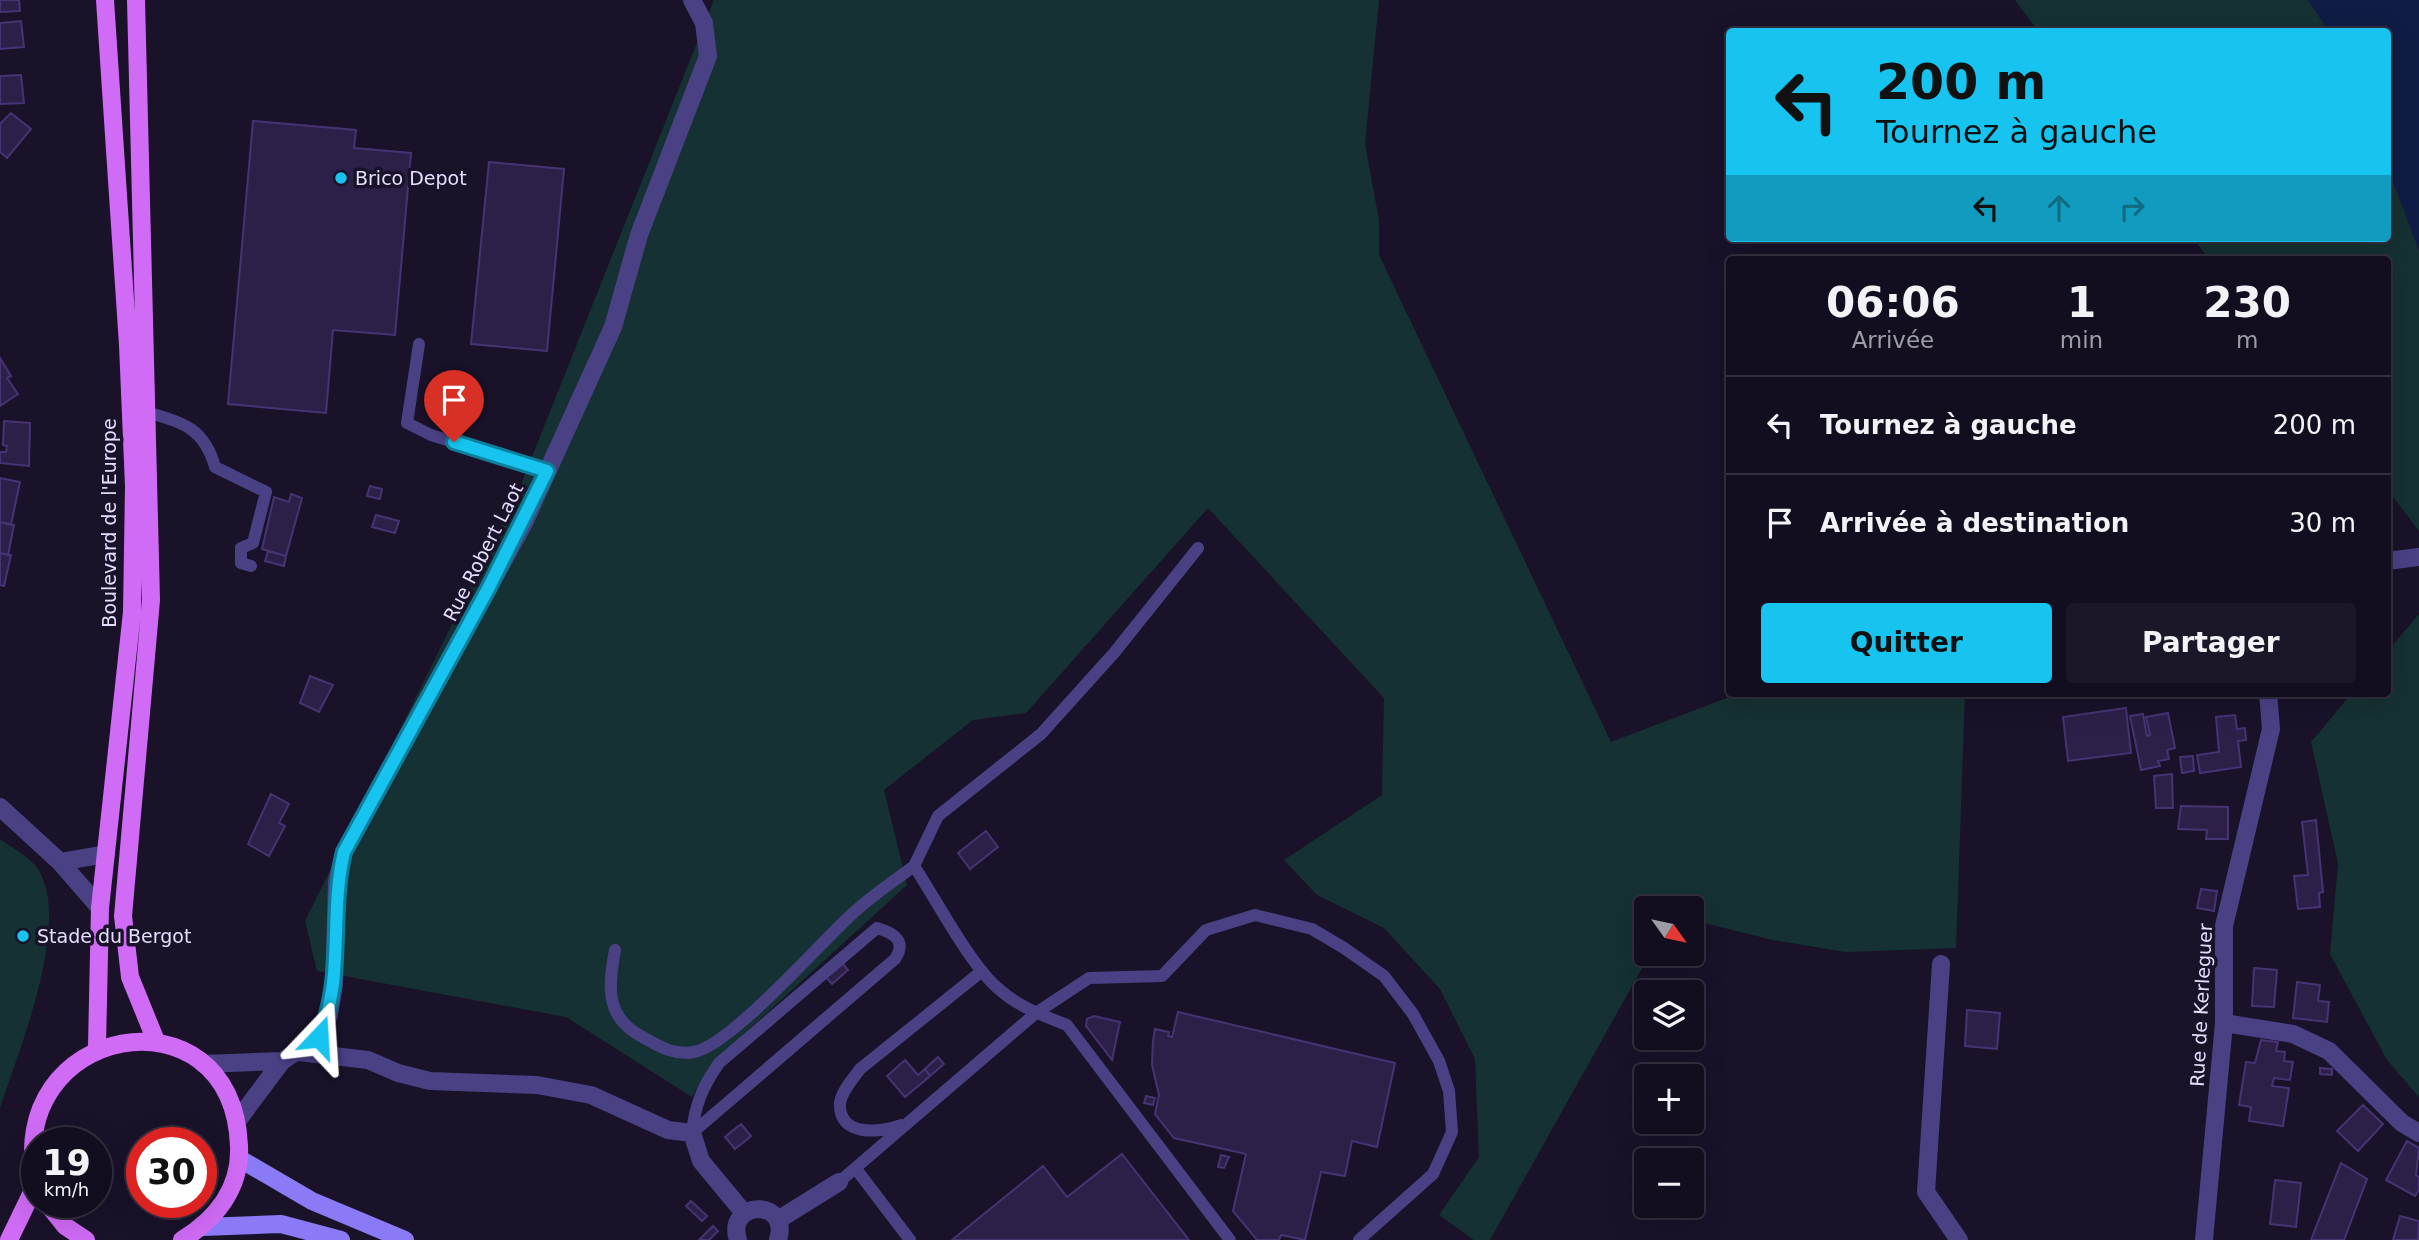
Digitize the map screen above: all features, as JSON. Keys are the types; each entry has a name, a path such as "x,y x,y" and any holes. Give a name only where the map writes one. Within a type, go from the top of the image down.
{"main road":[{"name":"Boulevard de l'Europe","path":"97,1046 100,908 132,612 134,486 128,345 105,0"},
{"name":"Boulevard de l'Europe","path":"136,0 149,414 151,600 123,916 130,977 156,1041"},
{"path":"32,1127 46,1088 68,1063 97,1046 127,1040 156,1041 181,1050 203,1064 221,1083 238,1120 240,1159 233,1184 221,1208 203,1227 182,1240"},
{"path":"240,1159 312,1201 405,1240"},
{"path":"9,1240 21,1216"},
{"path":"59,1218 65,1226 86,1240"},
{"path":"203,1227 281,1224 341,1240"}],"street":[{"name":"Rue Robert Laot","path":"282,1061 319,1037 328,1015 334,985 337,882 344,852 524,523 613,327 639,235 708,56 704,23 692,0"},
{"path":"2391,560 2419,557"},
{"name":"Rue de Kerleguer","path":"2204,1240 2224,1023 2224,926 2271,729 2267,697"},
{"path":"0,807 60,862 100,908"},
{"path":"60,862 106,854"},
{"path":"1941,964 1926,1192 1959,1240"},
{"path":"2224,1023 2293,1034 2329,1051 2402,1123 2419,1133"},
{"path":"299,1052 368,1060 398,1073 430,1082 537,1085 591,1095 668,1130 692,1133 701,1161 744,1213"},
{"path":"203,1064 282,1061"},
{"path":"238,1120 282,1061"},
{"path":"778,1220 839,1182"},
{"path":"738,1240 736,1227 744,1213 759,1209 773,1214 778,1220 778,1240"}],"lane":[{"path":"419,344 407,424 431,435 547,471"},
{"path":"149,414 199,433 210,448 215,467 266,492 253,543 241,548 241,562 251,566"},
{"path":"615,950 608,990 615,1009 636,1033 675,1054 697,1051 735,1028 852,914 914,866 938,816 1041,734 1114,653 1198,548"},
{"path":"914,866 982,971 1000,990 1036,1013 1067,1024 1230,1240"},
{"path":"839,1182 1036,1013 1089,978 1162,976 1206,930 1255,915 1312,929 1344,947 1384,976 1413,1014 1439,1061 1449,1091 1452,1132 1433,1174 1359,1240"},
{"path":"877,928 891,932 900,940 901,950 895,959 692,1133 695,1106 719,1063 877,928"},
{"path":"911,1121 888,1130 868,1133 854,1128 843,1116 840,1102 860,1069 982,971"},
{"path":"856,1169 910,1240"}],"green space":[{"path":"714,0 1379,0 1365,144 1379,220 1379,255 1611,742 1729,697 1965,697 1956,948 1845,952 1773,940 1704,923 1704,896 1634,896 1634,966 1643,966 1490,1240 1474,1240 1439,1215 1479,1157 1475,1059 1440,989 1384,928 1317,895 1284,860 1382,795 1384,698 1208,508 1026,713 973,720 884,790 907,885 710,1065 692,1097 566,1017 317,971 305,921 520,487"},
{"path":"2015,0 2308,0 2327,28 2036,28"},
{"path":"2391,176 2419,250 2419,531 2391,494 2391,256 2207,256 2196,242 2391,242"},
{"path":"2419,614 2419,1097 2387,1060 2330,954 2338,864 2311,742 2349,697 2391,697 2391,647"},
{"name":"Stade du Bergot","path":"0,839 25,856 38,869 47,892 49,921 39,987 0,1108"}],"water":[{"path":"2308,0 2419,0 2419,250 2391,176 2391,28 2327,28"}],"building":[{"path":"0,0 19,0 20,11 0,12"},
{"path":"21,21 24,47 0,49 0,23"},
{"path":"21,75 24,103 0,104 0,76"},
{"path":"11,113 31,129 7,158 0,152 0,124"},
{"path":"253,121 356,130 354,148 411,153 395,335 333,330 326,413 228,404"},
{"path":"489,162 564,169 547,351 471,344"},
{"path":"0,358 11,376 7,378 18,394 0,406"},
{"path":"4,421 30,423 29,466 0,463 0,452 6,452 7,446 3,445"},
{"path":"0,478 20,482 11,525 0,522"},
{"path":"370,486 382,489 380,499 367,496"},
{"path":"291,494 302,498 286,556 262,549 274,497 289,502"},
{"path":"376,515 399,521 395,533 372,527"},
{"path":"0,522 14,525 8,555 0,553"},
{"path":"268,551 286,556 284,566 265,561"},
{"path":"0,553 11,555 4,586 0,585"},
{"path":"310,676 333,685 319,712 300,703"},
{"path":"2126,708 2131,753 2068,761 2063,717"},
{"path":"2168,713 2175,748 2167,750 2169,759 2158,761 2160,766 2141,770 2130,716 2143,714 2147,736 2150,735 2146,717"},
{"path":"2235,715 2237,729 2245,728 2246,740 2238,741 2241,767 2200,773 2197,755 2219,752 2216,717"},
{"path":"2193,756 2194,771 2182,773 2180,757"},
{"path":"2172,774 2173,808 2156,808 2154,776"},
{"path":"271,794 289,804 279,823 285,826 269,856 248,844"},
{"path":"2181,806 2228,807 2228,839 2206,839 2207,830 2178,829"},
{"path":"2316,820 2323,892 2319,893 2320,907 2298,909 2294,876 2308,875 2302,822"},
{"path":"986,831 998,847 970,869 958,853"},
{"path":"2201,889 2217,891 2214,911 2197,908"},
{"path":"842,963 848,970 832,984 826,977"},
{"path":"2254,968 2277,970 2274,1007 2252,1006"},
{"path":"2297,982 2320,985 2318,1001 2329,1002 2327,1022 2293,1018"},
{"path":"1967,1010 2000,1013 1997,1049 1965,1046"},
{"path":"1178,1012 1395,1063 1377,1147 1352,1141 1345,1176 1321,1172 1305,1240 1281,1235 1279,1240 1257,1240 1233,1211 1246,1154 1174,1138 1155,1114 1159,1095 1152,1065 1155,1029 1169,1032 1168,1036 1172,1037"},
{"path":"1094,1016 1120,1022 1112,1060 1086,1026 1087,1019"},
{"path":"2261,1040 2278,1042 2276,1051 2285,1052 2284,1061 2293,1062 2290,1080 2274,1078 2272,1086 2289,1088 2283,1126 2249,1121 2251,1107 2239,1105 2246,1062 2255,1063"},
{"path":"938,1057 944,1064 930,1076 925,1069"},
{"path":"905,1060 918,1075 925,1069 930,1076 905,1097 887,1076"},
{"path":"2320,1068 2332,1069 2332,1075 2320,1074"},
{"path":"1146,1096 1155,1098 1153,1105 1144,1103"},
{"path":"2363,1105 2383,1124 2358,1151 2337,1131"},
{"path":"741,1124 751,1136 735,1149 725,1137"},
{"path":"2407,1141 2419,1148 2416,1175 2419,1177 2419,1190 2415,1196 2386,1180"},
{"path":"1122,1154 1189,1240 952,1240 1043,1166 1067,1197"},
{"path":"1221,1155 1229,1157 1224,1168 1218,1167"},
{"path":"2341,1163 2367,1179 2344,1240 2311,1240"},
{"path":"2275,1180 2301,1183 2296,1227 2270,1224"},
{"path":"691,1201 707,1216 702,1221 686,1206"},
{"path":"2400,1216 2419,1221 2418,1240 2393,1240"},
{"path":"713,1226 718,1231 709,1240 699,1240"}],"place":[{"name":"Brico Depot","path":"341,178"},
{"name":"Stade du Bergot","path":"23,936"}],"route":[{"path":"319,1037 328,1015 334,985 337,882 344,852 524,523 547,471 454,442"}]}
